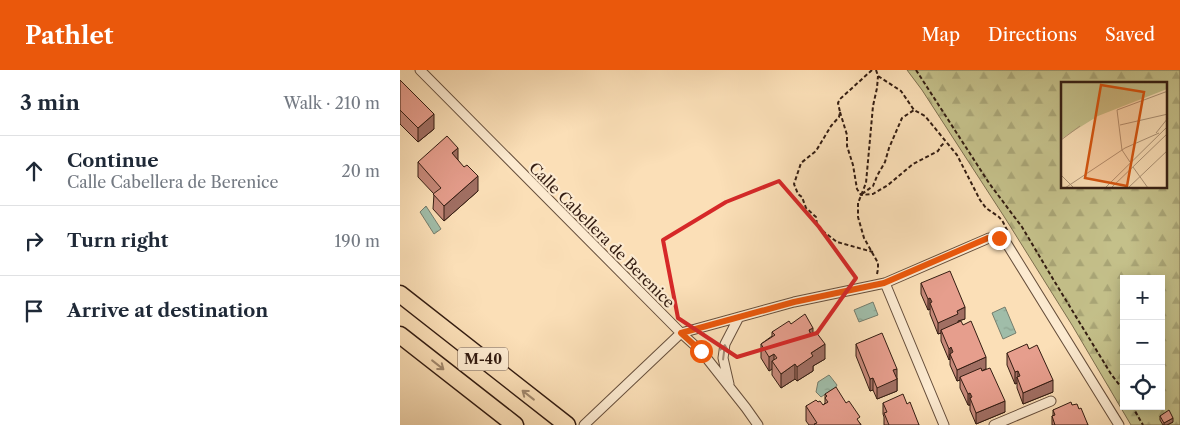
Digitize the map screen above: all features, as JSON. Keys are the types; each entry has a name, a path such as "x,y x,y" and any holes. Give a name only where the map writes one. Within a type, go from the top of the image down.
{"highway":[{"name":"M-40","path":"400,294 566,425"},
{"name":"M-40","path":"400,334 515,425"}],"street":[{"name":"Calle Cabellera de Berenice","path":"420,70 701,351 758,425"},
{"path":"584,425 681,333 794,302 884,283 988,238 999,238 1007,244 1119,425"},
{"path":"884,283 944,425"},
{"path":"731,389 722,358 725,344 739,317"},
{"path":"994,425 1051,401"}],"path":[{"path":"861,195 856,189 853,165 847,146 847,135 838,103 872,70"},
{"path":"872,285 878,269 878,263 864,238 858,217 858,203 866,183 873,106 877,88 878,76 876,70"},
{"path":"916,70 989,183 1027,234 1101,358 1120,385"},
{"path":"878,76 901,91 914,110 925,116 956,155 980,200 986,208 1003,222 1009,238 1007,244"},
{"path":"861,195 873,186 885,162 902,118 914,110"},
{"path":"840,112 816,151 801,164 794,184 806,208 816,217 818,225 824,232 836,242 873,252"},
{"path":"861,195 873,194 881,190 913,164 938,151 946,142"},
{"path":"1134,410 1143,425"}],"highlighted area":[{"path":"779,181 819,227 856,278 817,333 737,357 678,318 663,240 726,202"}],"green space":[{"path":"907,70 1180,70 1180,425 1131,425 1122,410 1165,410 1165,275 1120,275 1120,406 1005,218"}],"water":[{"path":"426,206 441,229 434,234 420,212"},
{"path":"873,302 878,315 859,322 854,310"},
{"path":"1005,307 1016,333 1003,339 992,313"},
{"path":"829,375 837,385 821,397 816,392 818,382"}],"building":[{"path":"400,80 434,114 418,128 400,110"},
{"path":"447,136 458,148 452,153 464,167 467,165 478,176 444,206 433,194 441,188 418,162"},
{"path":"950,271 965,307 957,311 958,314 938,323 930,303 932,302 930,298 928,299 921,283"},
{"path":"805,314 813,328 809,330 811,335 816,332 825,344 811,353 813,356 797,367 795,364 781,374 772,361 777,358 774,354 769,357 761,344 775,335 772,332 789,321 791,324"},
{"path":"961,321 963,325 971,321 986,357 957,370 950,354 953,352 951,347 949,349 941,330"},
{"path":"882,333 897,369 893,370 897,379 877,388 873,378 870,379 856,344"},
{"path":"1027,344 1029,349 1037,345 1053,380 1023,393 1017,377 1020,376 1018,371 1015,372 1007,353"},
{"path":"981,368 982,371 990,368 1005,401 976,413 970,398 972,397 970,393 968,394 960,377"},
{"path":"836,387 846,403 849,401 860,417 857,419 861,425 814,424 817,423 806,406 816,400 820,401 823,405 828,402 825,394"},
{"path":"903,394 907,404 910,402 919,425 889,425 884,413 887,412 883,403"},
{"path":"1071,402 1072,405 1077,404 1079,409 1081,408 1088,425 1055,425 1052,416 1055,415 1053,410"},
{"path":"1169,410 1173,418 1164,423 1160,416"}],"route":[{"path":"701,351 681,333 794,302 884,283 988,238 999,238"}]}
